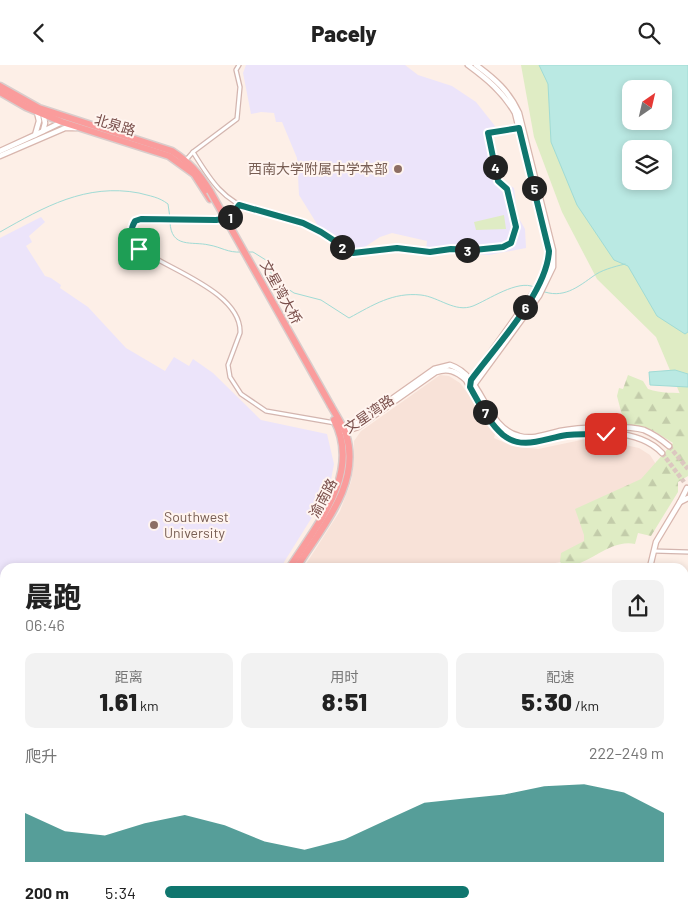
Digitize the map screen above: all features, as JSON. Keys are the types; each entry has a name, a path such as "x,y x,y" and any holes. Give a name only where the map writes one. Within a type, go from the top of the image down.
{"highway":[{"name":"北泉路","path":"0,86 40,112"},
{"name":"北泉路","path":"0,91 40,112 155,145 186,160 197,171 210,191"},
{"name":"北泉路","path":"65,120 80,128 169,156 194,174 210,199"},
{"name":"文星湾大桥","path":"210,191 330,407"},
{"name":"文星湾大桥","path":"210,199 330,407"},
{"name":"渝南路","path":"292,563 336,491 343,465 343,431 336,423 330,407"},
{"name":"渝南路","path":"300,563 342,495 350,466 343,431 330,407"}],"main road":[{"path":"468,65 492,83 508,100 515,113 551,250"},
{"path":"472,386 543,279 551,250 519,113 506,91 496,80 476,65"},
{"path":"40,112 44,129"},
{"path":"37,137 40,112"},
{"path":"0,156 37,137 44,129 65,120"},
{"path":"0,151 65,128 80,128"},
{"path":"471,380 514,325"},
{"name":"文星湾路","path":"343,431 438,367 450,365 459,367 471,380 472,386 495,427 508,438 516,441 540,443 560,437 582,434 630,434 654,444 662,453"},
{"name":"文星湾路","path":"343,431 358,427 441,370 451,370 459,374 472,386 503,427 518,436 536,437 580,428 630,429 643,430 670,446"},
{"path":"651,563 656,542 688,488 684,482"},
{"path":"680,502 688,498"}],"street":[{"path":"186,160 193,152 236,119 240,87 236,70 239,65"},
{"path":"193,152 212,182 226,197 239,205 303,223 321,232 353,253 397,248 430,252 451,249 503,247 511,243 516,227 507,189 498,181 488,133 519,128"},
{"path":"239,205 229,218 216,220 141,219 135,221 131,235 134,243 158,261 209,288 234,312 238,319 240,333 228,365 230,377 241,394 266,411 336,423"},
{"path":"654,551 688,552"}],"shaded area":[{"name":"西南大学附属中学本部","path":"246,65 405,65 418,75 452,86 476,102 495,126 491,137 500,179 514,188 517,215 525,229 526,248 489,255 426,251 427,241 392,233 380,237 357,252 341,248 314,228 317,224 299,195 297,158 282,122 276,122 274,113 261,112 251,114 243,73"},
{"name":"Southwest University","path":"41,217 45,222 29,236 32,242 26,246 45,276 61,285 60,288 88,307 126,348 165,371 174,357 189,366 193,359 213,373 261,420 327,434 334,464 329,490 283,563 0,563 0,238"},
{"path":"440,375 449,376 460,383 496,431 494,438 512,446 538,449 586,439 601,440 639,448 650,455 659,469 587,545 560,562 307,563 340,511 351,482 354,463 354,441 361,431"}],"green space":[{"path":"521,65 688,65 688,413 656,337 597,279 562,212 534,137"},
{"path":"504,215 506,229 476,230 474,222"},
{"path":"628,375 643,381 648,389 653,391 688,394 688,476 678,482 678,492 651,536 638,533 635,544 617,545 580,563 561,563 561,553 584,541 584,535 575,509 641,479 673,443 654,431 624,423 617,396 619,388 623,389"}],"water":[{"path":"539,65 688,65 688,332 685,334 657,316 628,266 614,260 577,205 551,142 548,84"},
{"path":"675,370 688,374 688,387 650,385 649,372"}],"waterway":[{"path":"0,232 66,199 101,191 139,193 158,198 168,204 170,218"},
{"path":"170,222 171,231 178,240 213,246 232,252 241,252"},
{"path":"247,252 253,252 269,262 272,278 294,293 321,300 349,318 384,300 401,295 428,296 453,306 466,308 512,288 527,285 534,287"},
{"path":"537,289 553,294 566,292 579,286 599,272 625,264"}],"tunnel":[{"path":"669,446 688,469"},
{"path":"662,453 684,482"}],"place":[{"name":"西南大学附属中学本部","path":"398,169"},
{"name":"Southwest University","path":"154,525"}],"route":[{"path":"139,249 131,235 132,225 135,221 158,218 216,220 229,218 239,205 252,211 303,223 321,232 353,253 397,248 430,252 451,249 474,250 503,247 511,243 515,237 516,227 507,189 498,181 488,133 519,128 549,251 548,265 535,293 471,380 470,387 495,427 502,434 516,441 540,443 565,435 606,434"}]}
